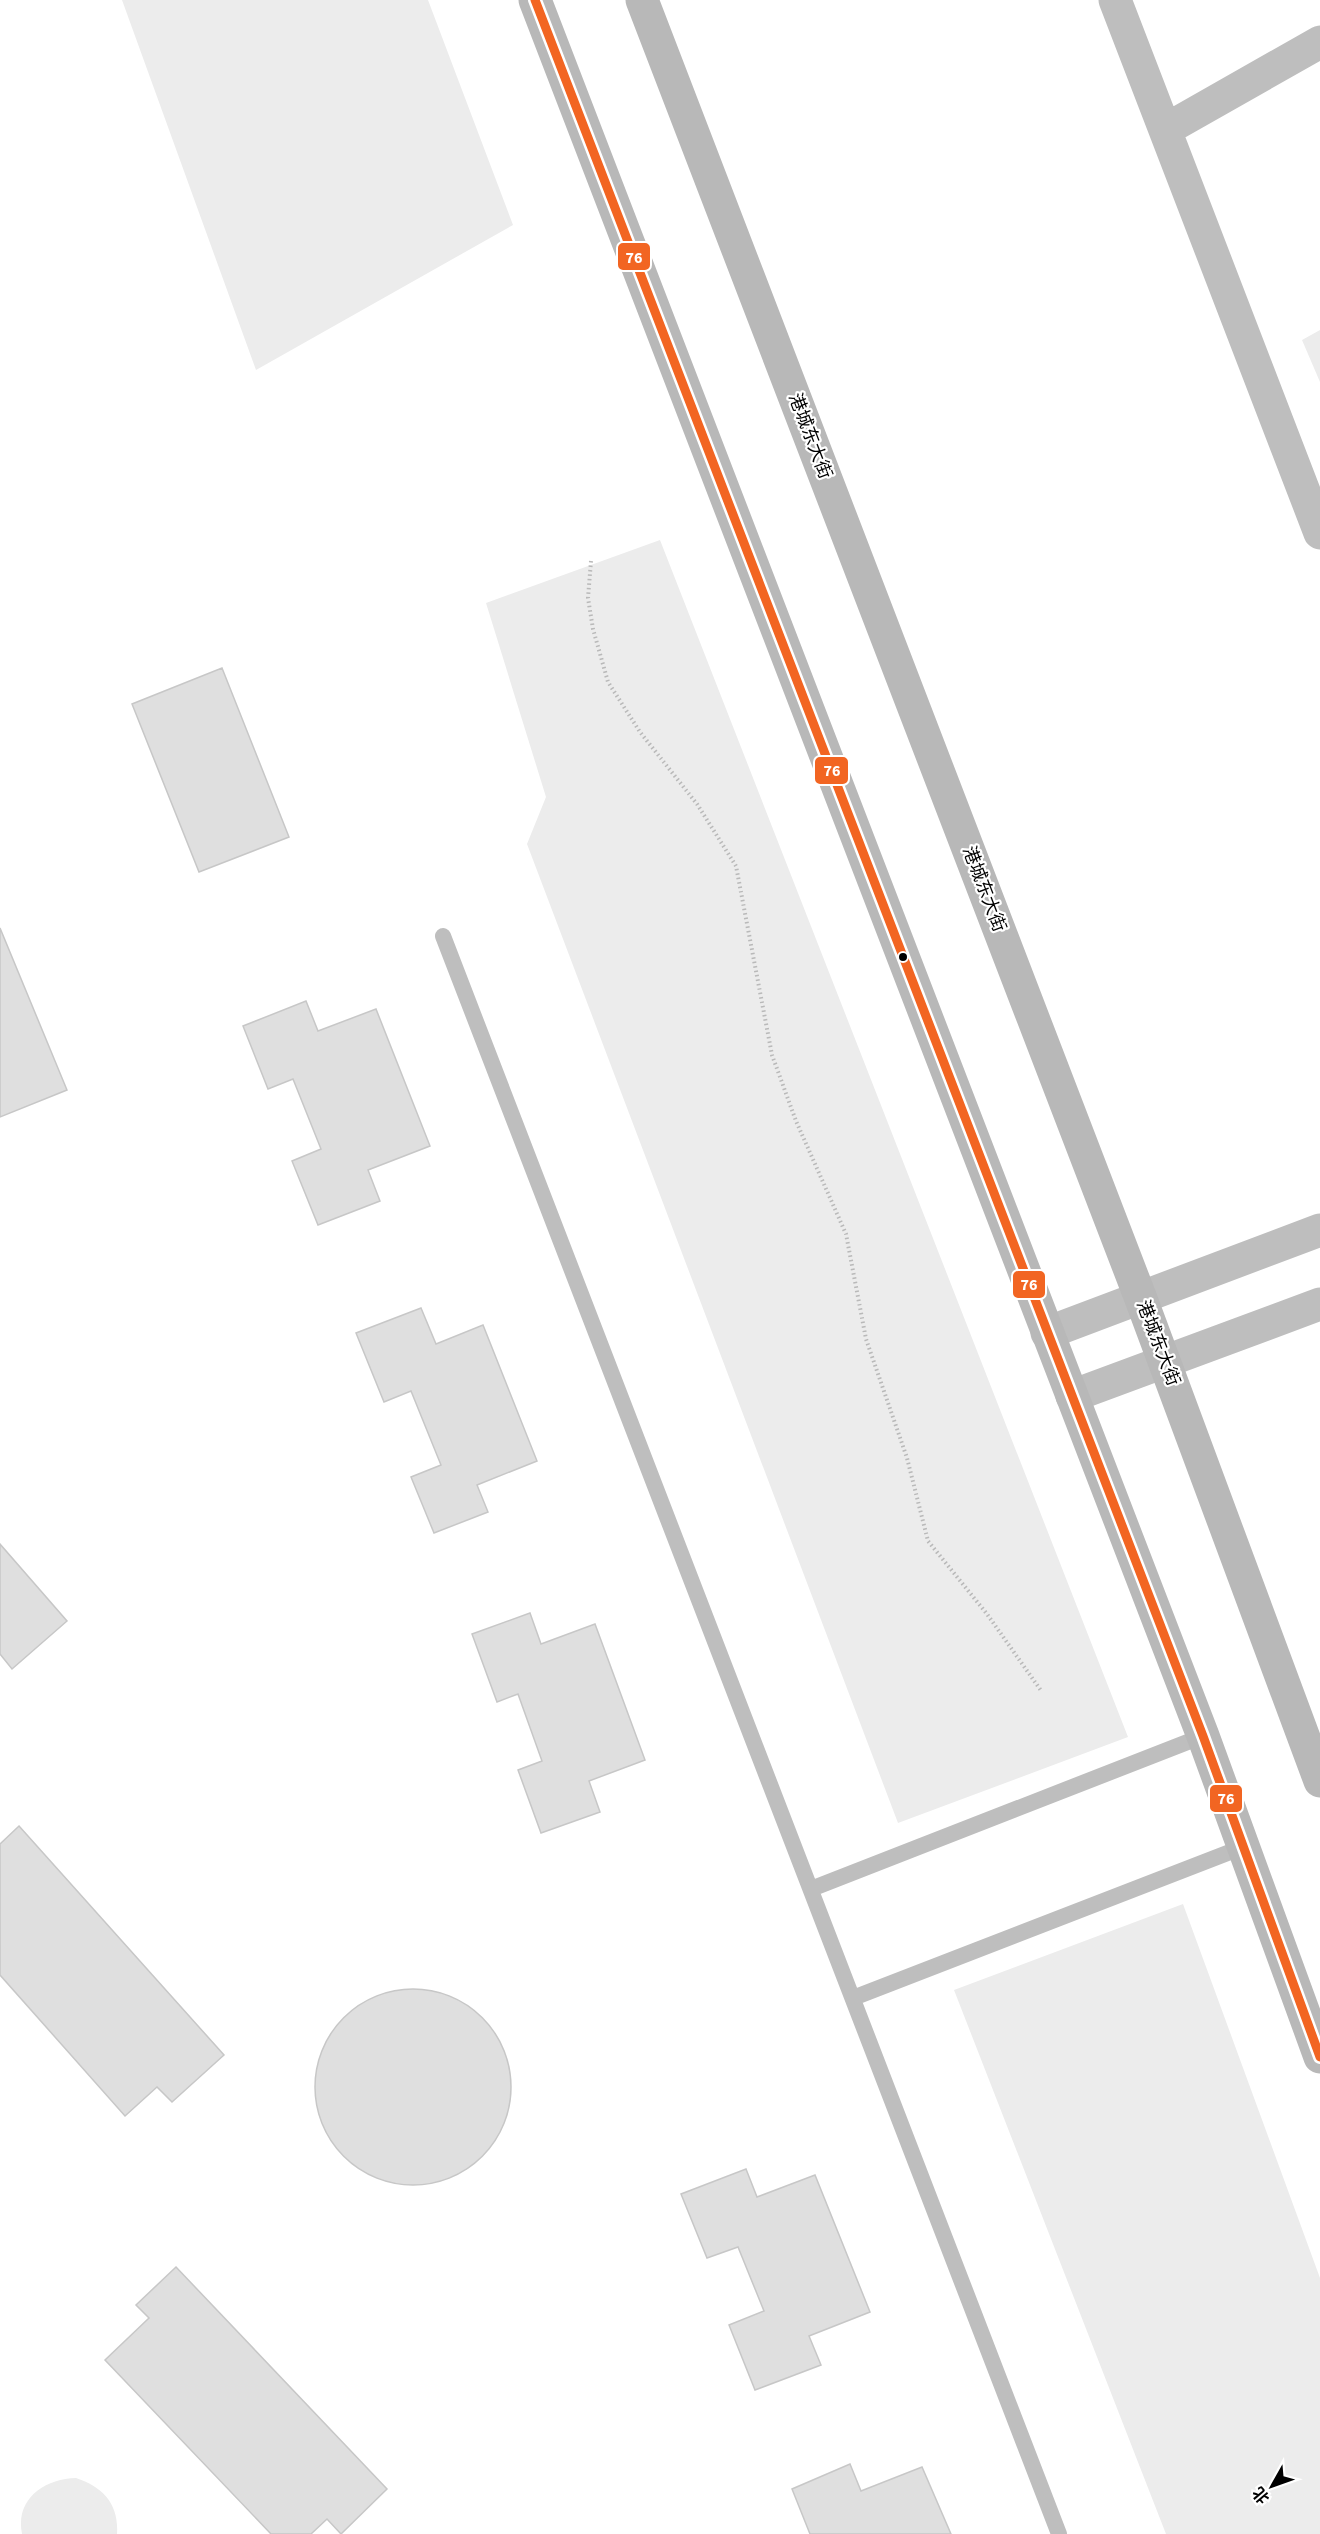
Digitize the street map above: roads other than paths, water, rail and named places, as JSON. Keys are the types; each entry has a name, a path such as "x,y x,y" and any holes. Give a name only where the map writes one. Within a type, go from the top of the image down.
{"main road":[{"path":"535,0 1203,1736 1320,2057"},
{"name":"港城东大街","path":"642,0 1165,1361 1320,1781"}],"street":[{"path":"1115,0 1320,533"},
{"path":"1165,130 1320,42"},
{"path":"1047,1333 1320,1230"},
{"path":"1072,1396 1320,1304"}],"lane":[{"path":"443,936 1059,2534"},
{"path":"811,1889 1203,1736"},
{"path":"853,1998 1243,1847"}]}
